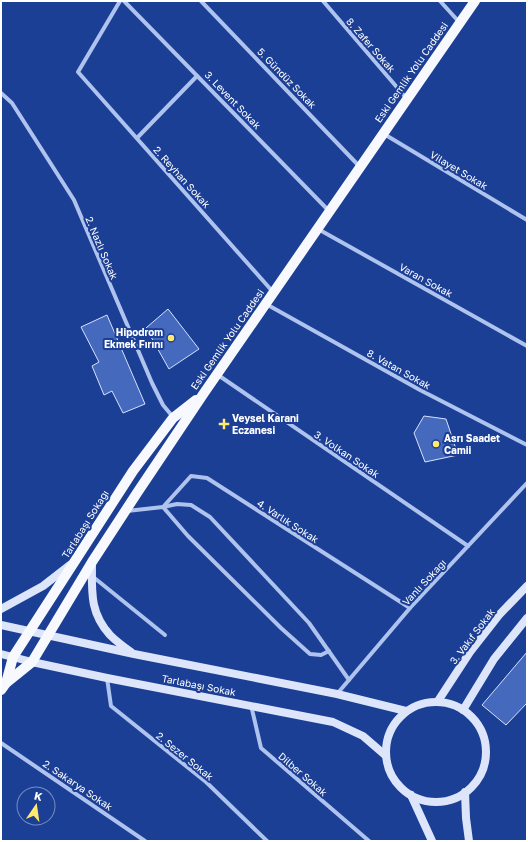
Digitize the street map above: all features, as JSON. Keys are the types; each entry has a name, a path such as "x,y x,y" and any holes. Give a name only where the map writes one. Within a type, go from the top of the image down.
{"main road":[{"name":"Eski Gemlik Yolu Caddesi","path":"4,687 32,662 92,562 204,393 475,1"},
{"name":"Tarlabaşı Sokağı","path":"4,687 13,657 133,471 173,418 204,393"},
{"path":"1,609 43,586 77,559"},
{"path":"92,562 92,596 95,614 110,635 134,654"},
{"name":"3. Vakıf Sokak","path":"438,701 470,652 499,615 527,586"},
{"path":"463,710 494,659 527,618"},
{"path":"1,625 134,654 336,694 406,710"},
{"name":"Tarlabaşı Sokak","path":"1,654 107,678 333,722 363,736 385,755"},
{"path":"438,701 455,705 463,710 469,714 480,728 485,743 486,759 481,774 471,787 458,797 442,802 426,801 411,796 398,785 389,772 385,755 387,738 394,723 406,710 421,703 438,701"},
{"path":"465,792 469,841"},
{"path":"411,796 432,841"}],"street":[{"name":"2. Reyhan Sokak","path":"120,1 78,72 274,292"},
{"name":"3. Levent Sokak","path":"124,1 330,211"},
{"name":"5. Gündüz Sokak","path":"201,1 360,167"},
{"name":"8. Zafer Sokak","path":"323,1 407,99"},
{"path":"440,1 460,23"},
{"path":"137,138 197,76"},
{"name":"2. Nazlı Sokak","path":"1,92 12,103 74,200 152,383 163,405 173,418"},
{"name":"Vilayet Sokak","path":"383,134 527,220"},
{"name":"Varan Sokak","path":"318,229 527,346"},
{"name":"8. Vatan Sokak","path":"266,304 420,390 526,444"},
{"name":"3. Volkan Sokak","path":"217,374 468,546"},
{"path":"526,444 527,438"},
{"name":"4. Varlık Sokak","path":"163,507 191,476 207,478 410,608"},
{"name":"Vanlı Sokağı","path":"336,694 410,608 527,483"},
{"path":"125,512 177,504 191,505 210,517 309,623 349,680"},
{"path":"163,507 188,536 281,628 310,654 321,655 329,651"},
{"path":"92,576 165,635"},
{"name":"2. Sezer Sokak","path":"107,678 111,706 206,782 266,841"},
{"name":"Dilber Sokak","path":"250,705 261,748 369,841"},
{"name":"2. Sakarya Sokak","path":"1,742 145,841"}],"building":[{"name":"Hipodrom Ekmek Fırını","path":"168,309 199,349 169,369 146,328"},
{"path":"107,315 145,404 123,413 112,391 104,395 92,366 99,362 81,327"},
{"name":"Asrı Saadet Camii","path":"424,416 446,419 458,455 425,462 414,433"},
{"path":"527,652 527,703 506,725 482,705"}],"place":[{"name":"Hipodrom Ekmek Fırını","path":"171,338"},
{"name":"Veysel Karani Eczanesi","path":"224,424"},
{"name":"Asrı Saadet Camii","path":"436,444"}]}
